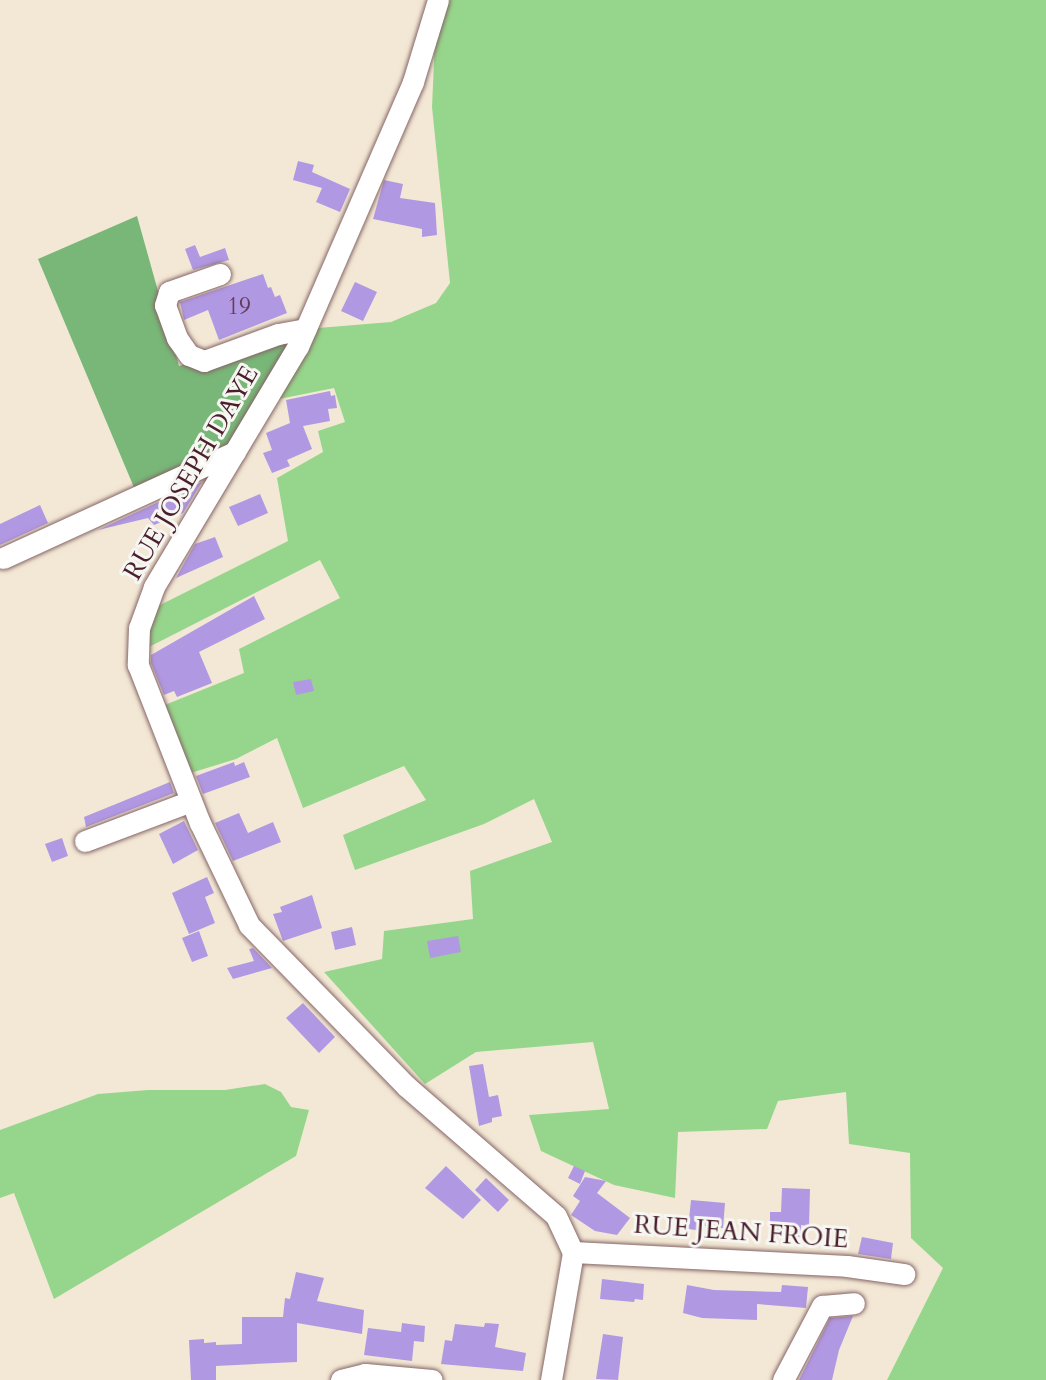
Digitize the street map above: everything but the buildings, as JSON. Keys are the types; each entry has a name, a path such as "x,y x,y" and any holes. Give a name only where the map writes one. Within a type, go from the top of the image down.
{"street":[{"name":"RUE JOSEPH DAYE","path":"438,0 413,82 306,329 154,587 139,628 138,665 191,801 249,925 406,1086 556,1216 573,1252"},
{"path":"220,274 169,292 165,305 177,338 189,355 204,361 278,334 306,329"},
{"path":"3,558 235,452"},
{"path":"85,841 191,801"},
{"path":"551,1380 573,1252"},
{"name":"RUE JEAN FROIE","path":"573,1252 847,1266 904,1274"},
{"path":"783,1380 822,1306 854,1303"},
{"path":"341,1380 365,1374 432,1380"}],"green space":[{"path":"447,0 1046,0 1046,1380 887,1380 943,1268 911,1238 910,1153 849,1144 846,1092 778,1101 767,1129 678,1132 675,1198 614,1185 541,1151 529,1115 609,1109 593,1042 476,1052 425,1084 324,972 382,959 384,931 473,919 470,871 552,842 534,799 484,824 355,870 343,835 426,800 404,766 303,808 277,738 236,759 181,776 155,709 244,673 239,649 340,598 320,560 145,649 154,608 288,541 277,478 323,452 318,431 345,422 334,388 279,399 306,329 391,322 436,303 450,283 432,107 435,38"},
{"path":"137,216 179,366 306,329 235,452 138,497 38,259"},
{"path":"265,1084 281,1092 291,1107 309,1110 296,1156 54,1299 14,1193 0,1198 0,1130 98,1094 148,1090 225,1090"}]}
